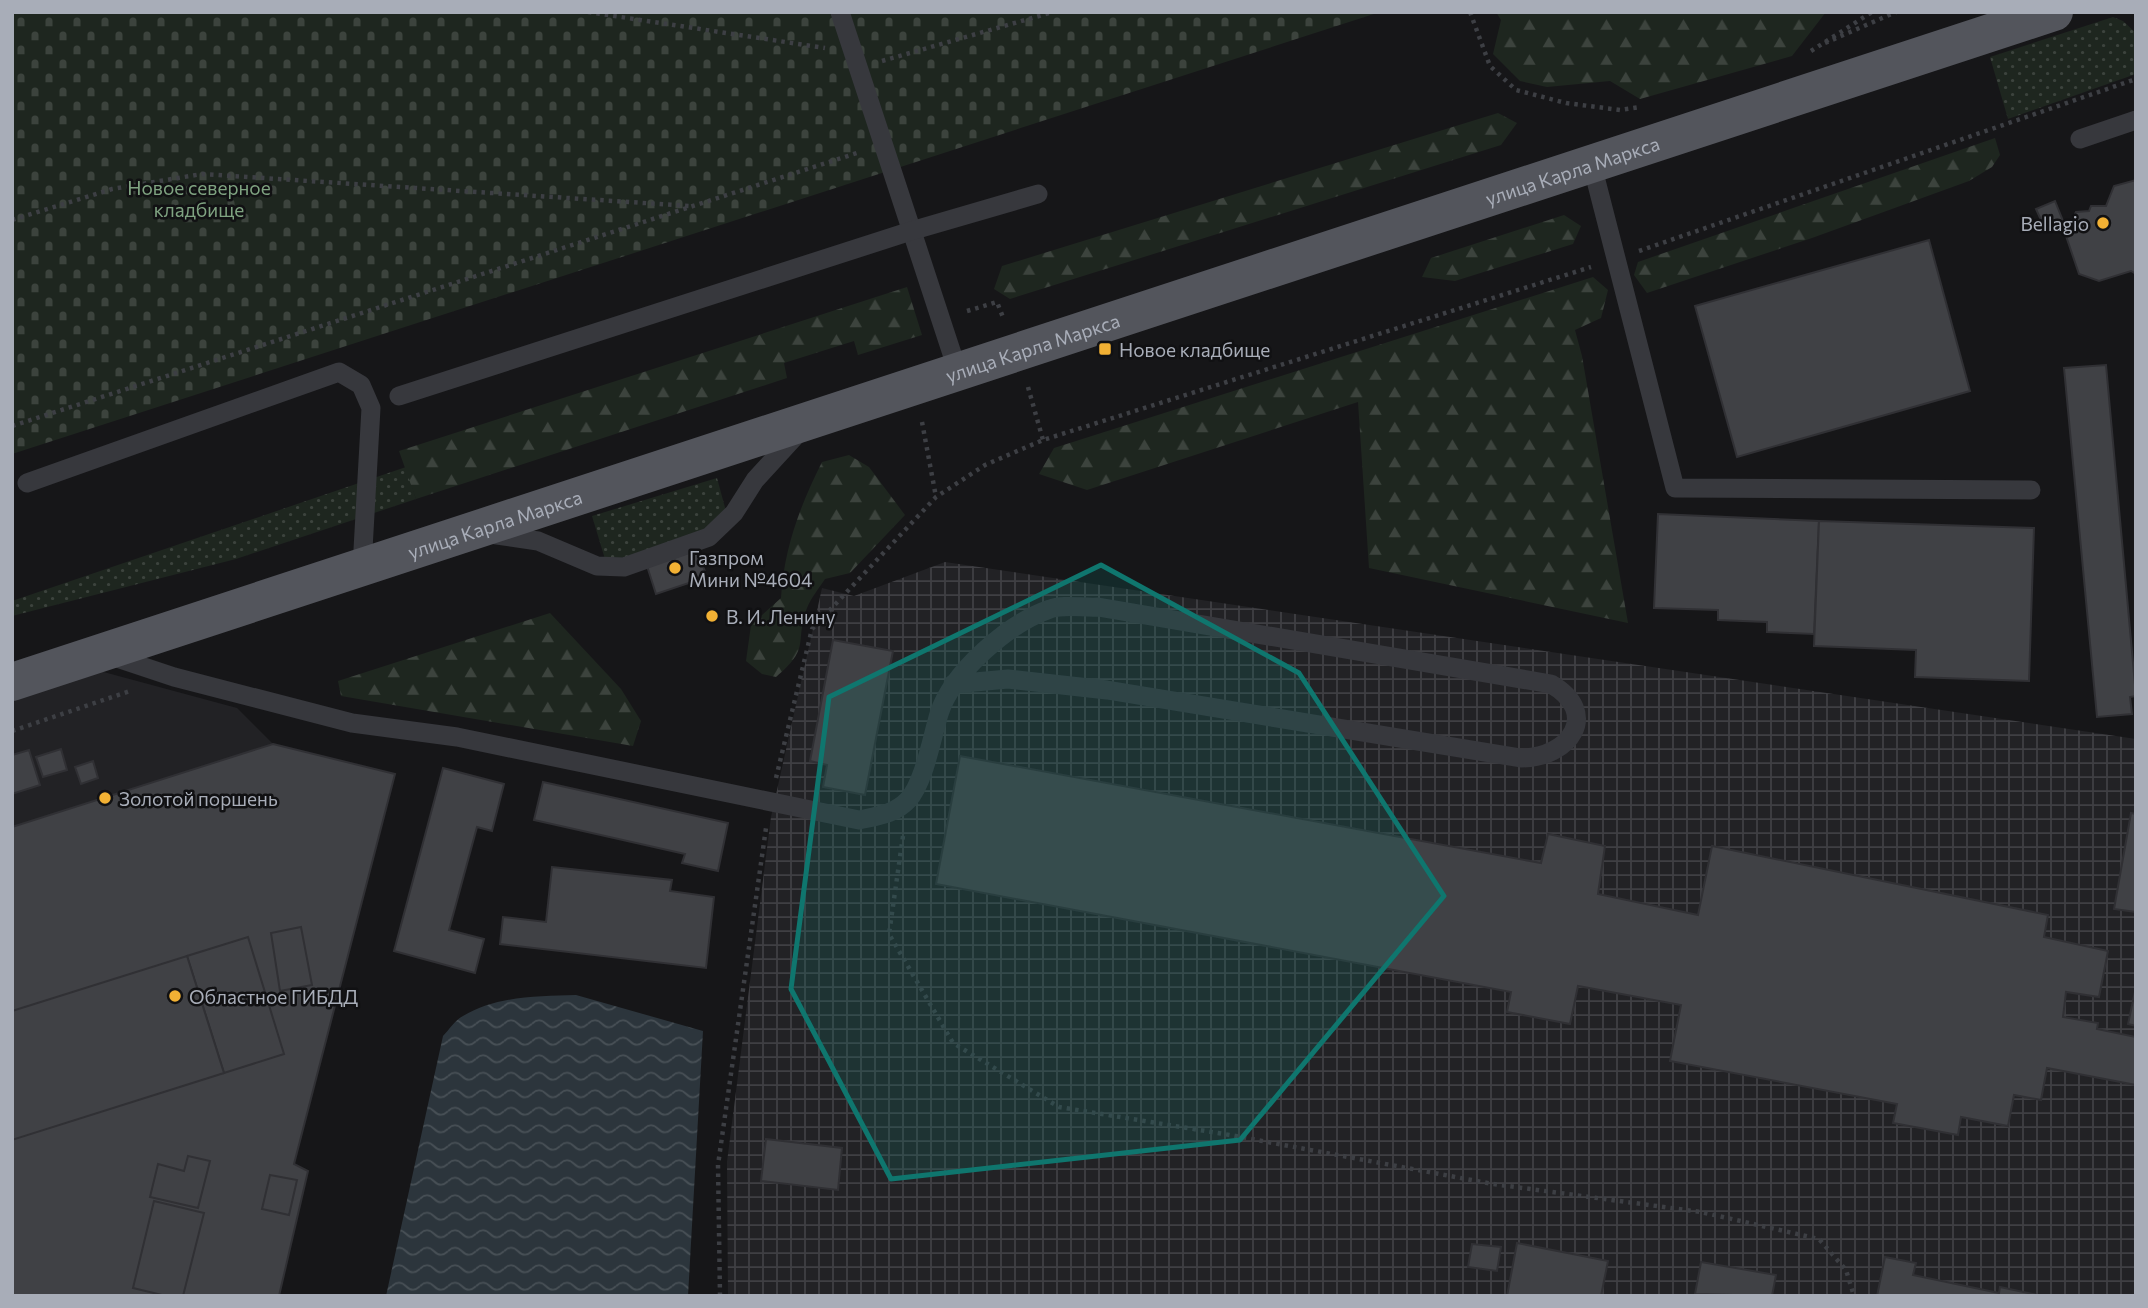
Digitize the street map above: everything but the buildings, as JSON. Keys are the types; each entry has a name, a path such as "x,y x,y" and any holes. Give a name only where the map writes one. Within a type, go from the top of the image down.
{"main road":[{"name":"улица Карла Маркса","path":"12,682 2054,12"}],"lane":[{"path":"840,12 883,145 894,169 911,232 958,372"},
{"path":"2080,139 2136,120"},
{"path":"1592,165 1675,488 2031,489"},
{"path":"400,396 911,232 1038,194"},
{"path":"27,483 339,372 361,385 371,408 362,567"},
{"path":"468,531 538,541 597,566 624,567 709,537 734,513 755,480 811,419"},
{"path":"100,653 174,677 352,723 457,737 859,820 891,813 909,799 918,783 940,709 953,684 986,649 1051,608 1098,607 1551,684 1566,693 1575,707 1576,723 1570,740 1556,751 1539,758 1521,758 1107,690 1008,679 953,684"}],"path":[{"path":"588,12 856,60 1053,12"},
{"path":"1469,12 1490,66 1516,90 1566,103 1620,110 1650,105"},
{"path":"1807,55 1872,12"},
{"path":"1818,46 1896,12"},
{"path":"1618,259 2136,79"},
{"path":"12,426 883,145"},
{"path":"12,220 112,189 202,174 694,206"},
{"path":"916,387 936,497"},
{"path":"12,731 174,677"},
{"path":"909,799 889,934 953,1042 1059,1107 1230,1135 1493,1184 1701,1212 1819,1239 1846,1270 1854,1296"}],"highlighted area":[{"path":"1101,565 1299,673 1444,896 1240,1140 891,1179 791,989 829,697"}],"shaded area":[{"path":"945,562 2136,739 2136,1296 728,1296 727,1162 771,817 822,588 854,596"},
{"path":"100,671 237,708 273,744 12,827 12,698"}],"green space":[{"name":"Новое северное кладбище","path":"12,12 1380,12 12,454"},
{"path":"1496,12 1826,12 1792,56 1640,99 1610,81 1547,87 1520,81 1493,54 1501,20"},
{"path":"2113,17 2123,21 2136,33 2136,74 2008,119 1990,57"},
{"path":"1498,113 1517,123 1501,145 1010,299 994,289 1002,266"},
{"path":"1995,138 2000,155 1992,167 1969,181 1812,238 1647,293 1634,275 1638,262"},
{"path":"1564,215 1581,226 1573,244 1455,281 1422,277 1431,258"},
{"path":"1593,277 1608,290 1601,318 1575,330 1582,356 1628,623 1369,568 1358,402 1087,490 1039,474 1054,448"},
{"path":"907,287 922,335 858,355 854,341 784,363 787,378 416,499 399,451"},
{"path":"849,455 869,467 905,515 850,573 825,579 807,608 800,644 794,658 776,677 762,674 746,661 751,625 781,598 794,528 822,462"},
{"path":"406,467 416,499 236,559 12,616 12,601"},
{"path":"717,478 727,515 709,533 631,558 605,559 592,516"},
{"path":"550,613 621,689 641,721 633,746 341,696 338,681"}],"water":[{"path":"576,995 703,1031 688,1296 386,1296 443,1036 460,1018 489,1004 518,998"}],"place":[{"name":"Bellagio","path":"2103,223"},
{"name":"Новое кладбище","path":"1105,349"},
{"name":"Газпром Мини №4604","path":"675,568"},
{"name":"В. И. Ленину","path":"712,616"},
{"name":"Золотой поршень","path":"105,798"},
{"name":"Областное ГИБДД","path":"175,996"}]}
